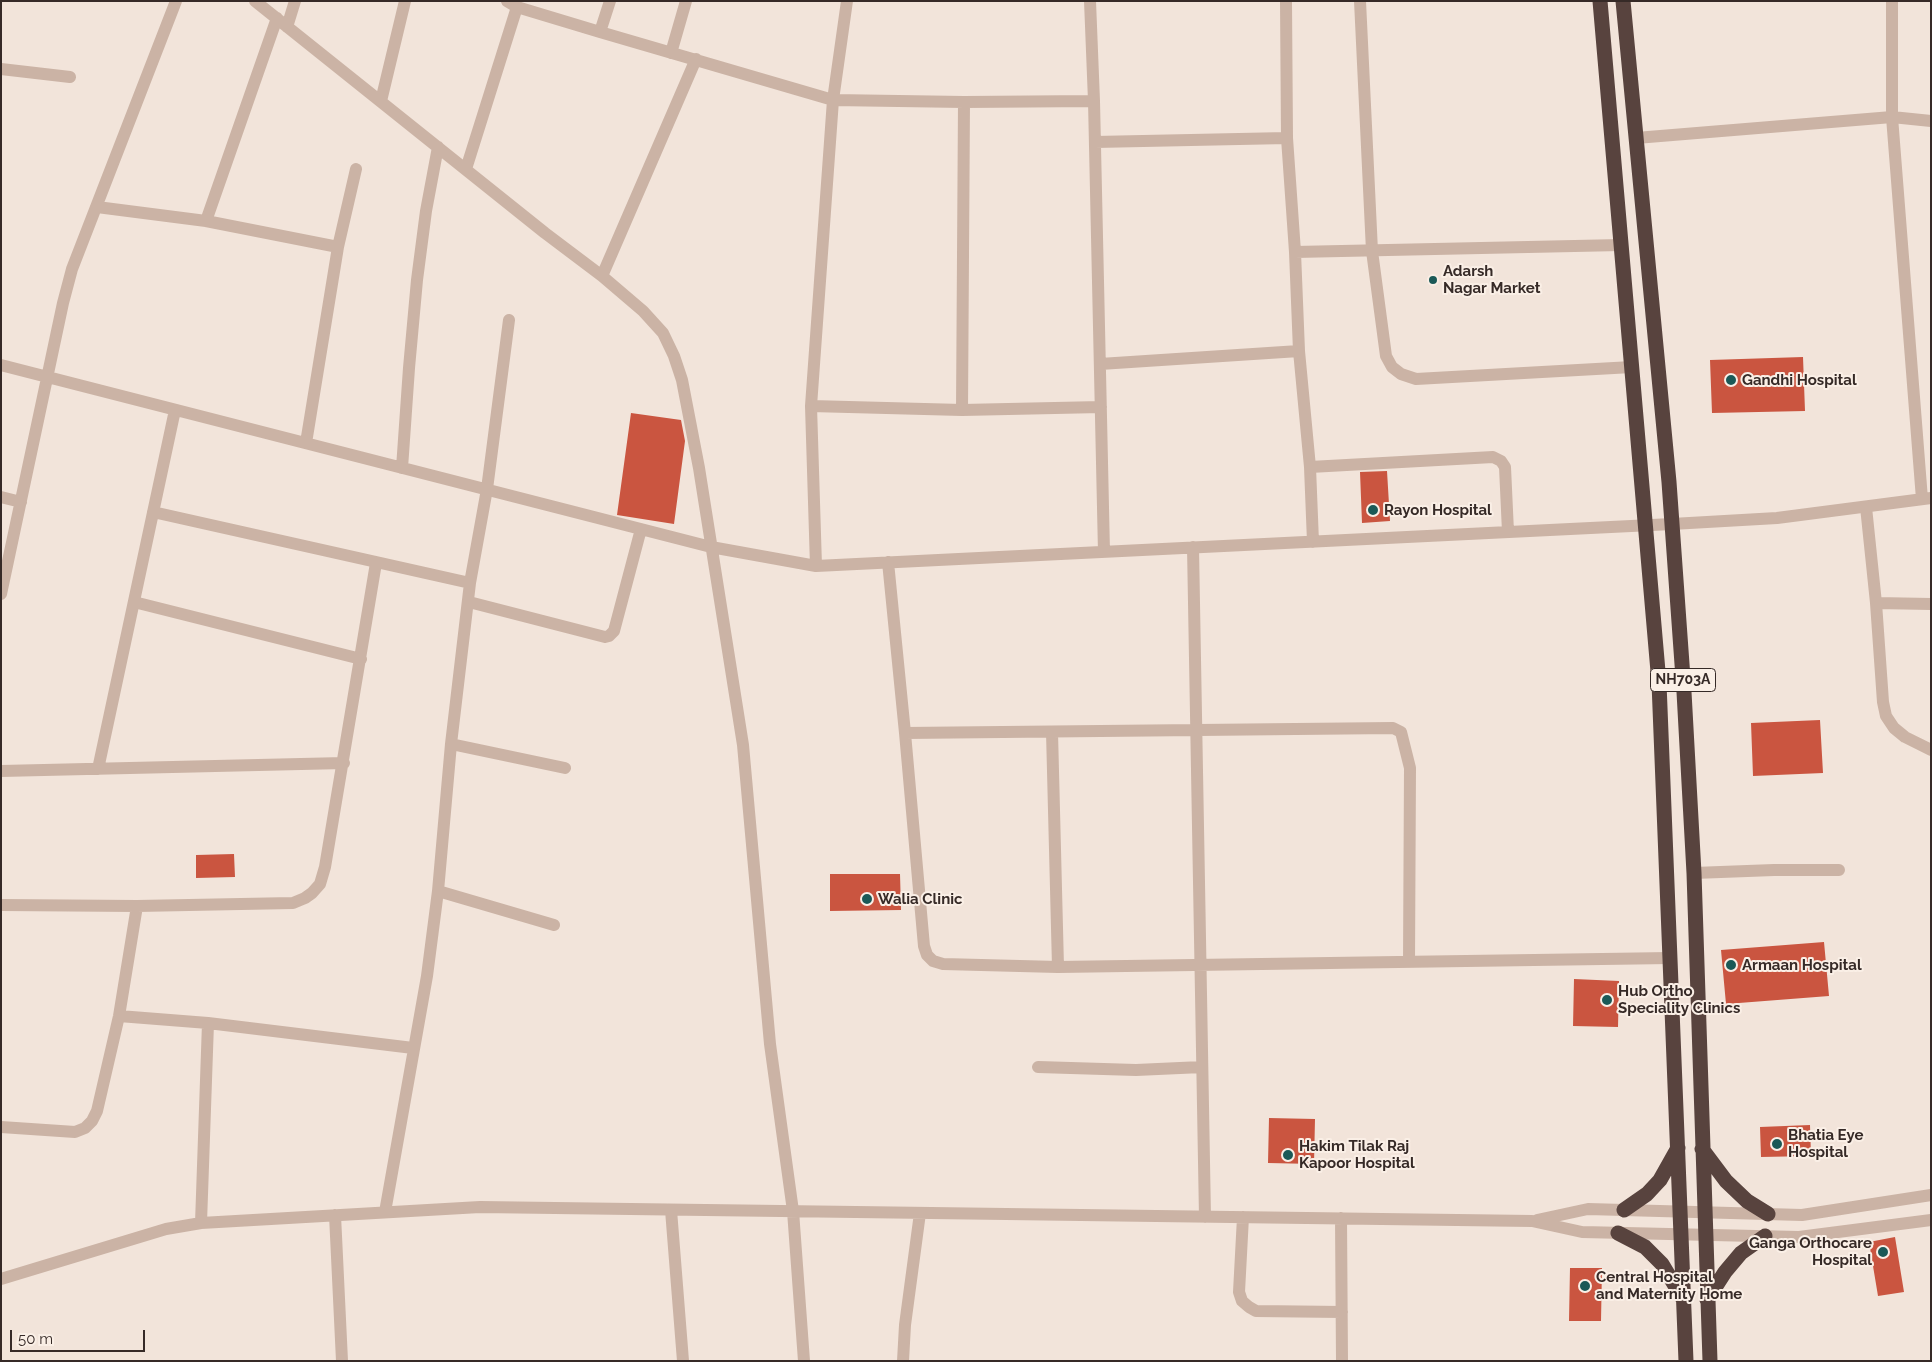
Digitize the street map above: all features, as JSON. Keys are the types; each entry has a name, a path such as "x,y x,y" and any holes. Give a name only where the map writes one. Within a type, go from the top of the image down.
{"highway":[{"name":"NH703A","path":"1600,1 1659,683 1686,1361"},
{"name":"NH703A","path":"1623,1 1672,524 1684,692 1694,873 1710,1361"},
{"path":"1624,1210 1647,1194 1660,1180 1678,1148"},
{"path":"1702,1149 1726,1181 1747,1201 1768,1214"},
{"path":"1618,1233 1646,1247 1662,1264 1684,1300"},
{"path":"1707,1300 1725,1272 1741,1253 1765,1236"}],"street":[{"path":"1,594 72,269 176,1"},
{"path":"256,1 602,276 643,311 663,333 674,356 682,380 699,468 743,745 770,1044 793,1211 804,1361"},
{"path":"287,27 295,1"},
{"path":"381,101 404,1"},
{"path":"600,32 610,1"},
{"path":"671,53 686,1"},
{"path":"816,566 811,406 834,100 847,1"},
{"path":"1090,1 1104,552"},
{"path":"1286,1 1287,138 1295,252 1299,351 1310,467 1313,542"},
{"path":"1360,1 1372,251 1386,356 1392,367 1401,374 1416,379 1632,367"},
{"path":"1,365 711,547 816,566 1645,526 1777,518 1926,499 1892,117 1892,1"},
{"path":"466,169 512,4 600,32 834,100 1094,101"},
{"path":"206,222 277,18"},
{"path":"602,276 696,59"},
{"path":"1,70 70,77"},
{"path":"962,410 964,102"},
{"path":"1636,138 1892,117 1931,121"},
{"path":"1095,142 1287,138"},
{"path":"402,468 408,368 417,280 438,147"},
{"path":"306,443 338,247 356,168"},
{"path":"97,207 206,222 338,247"},
{"path":"1295,252 1621,245"},
{"path":"385,1212 427,976 438,891 451,744 470,583 487,490 509,320"},
{"path":"1100,364 1299,351"},
{"path":"811,406 962,410 1101,407"},
{"path":"98,769 175,410"},
{"path":"1310,467 1493,457 1501,461 1505,467 1508,532"},
{"path":"1,497 21,502"},
{"path":"1866,507 1876,603 1883,702 1886,716 1894,728 1905,737 1931,750"},
{"path":"153,512 470,583"},
{"path":"469,602 605,637 610,636 614,630 641,529"},
{"path":"1193,547 1205,1216"},
{"path":"888,562 924,946 927,954 933,961 943,964 1058,967 1670,958"},
{"path":"1,905 137,906 293,902 305,898 320,884 325,868 376,563"},
{"path":"134,602 361,659"},
{"path":"1876,603 1931,604"},
{"path":"905,733 1394,728 1401,732 1410,768 1409,962"},
{"path":"1052,732 1058,967"},
{"path":"451,744 565,768"},
{"path":"1,772 344,763"},
{"path":"1694,873 1839,870"},
{"path":"438,891 554,925"},
{"path":"1,1127 75,1132 85,1128 92,1121 97,1111 119,1016 137,906"},
{"path":"119,1016 208,1023 413,1048"},
{"path":"201,1223 208,1023"},
{"path":"1038,1067 1136,1070 1202,1067"},
{"path":"1532,1221 1588,1209 1802,1215 1931,1195"},
{"path":"1,1279 150,1233 201,1223 480,1207 1532,1221 1582,1232 1799,1237 1931,1220"},
{"path":"671,1210 683,1361"},
{"path":"903,1361 905,1325 920,1213"},
{"path":"335,1215 342,1361"},
{"path":"1243,1217 1239,1292 1242,1301 1248,1307 1256,1311 1342,1312"},
{"path":"1341,1218 1342,1361"}],"building":[{"path":"1803,357 1805,411 1712,413 1710,360"},
{"path":"631,413 681,420 685,441 674,524 617,515"},
{"path":"1387,471 1390,521 1362,523 1360,472"},
{"path":"1820,720 1823,773 1753,776 1751,723"},
{"path":"234,854 235,877 196,878 196,855"},
{"path":"830,874 900,874 901,910 830,911"},
{"path":"1824,942 1829,996 1726,1004 1721,950"},
{"path":"1574,979 1619,981 1618,1027 1573,1026"},
{"path":"1269,1118 1315,1119 1314,1164 1268,1163"},
{"path":"1810,1125 1811,1156 1761,1157 1760,1127"},
{"path":"1895,1237 1904,1292 1878,1296 1869,1242"},
{"path":"1570,1268 1602,1268 1601,1321 1569,1321"}],"place":[{"name":"Adarsh Nagar Market","path":"1433,280"},
{"name":"Gandhi Hospital","path":"1731,380"},
{"name":"Rayon Hospital","path":"1373,510"},
{"name":"Walia Clinic","path":"867,899"},
{"name":"Armaan Hospital","path":"1731,965"},
{"name":"Hub Ortho Speciality Clinics","path":"1607,1000"},
{"name":"Bhatia Eye Hospital","path":"1777,1144"},
{"name":"Hakim Tilak Raj Kapoor Hospital","path":"1288,1155"},
{"name":"Ganga Orthocare Hospital","path":"1883,1252"},
{"name":"Central Hospital and Maternity Home","path":"1585,1286"}]}
